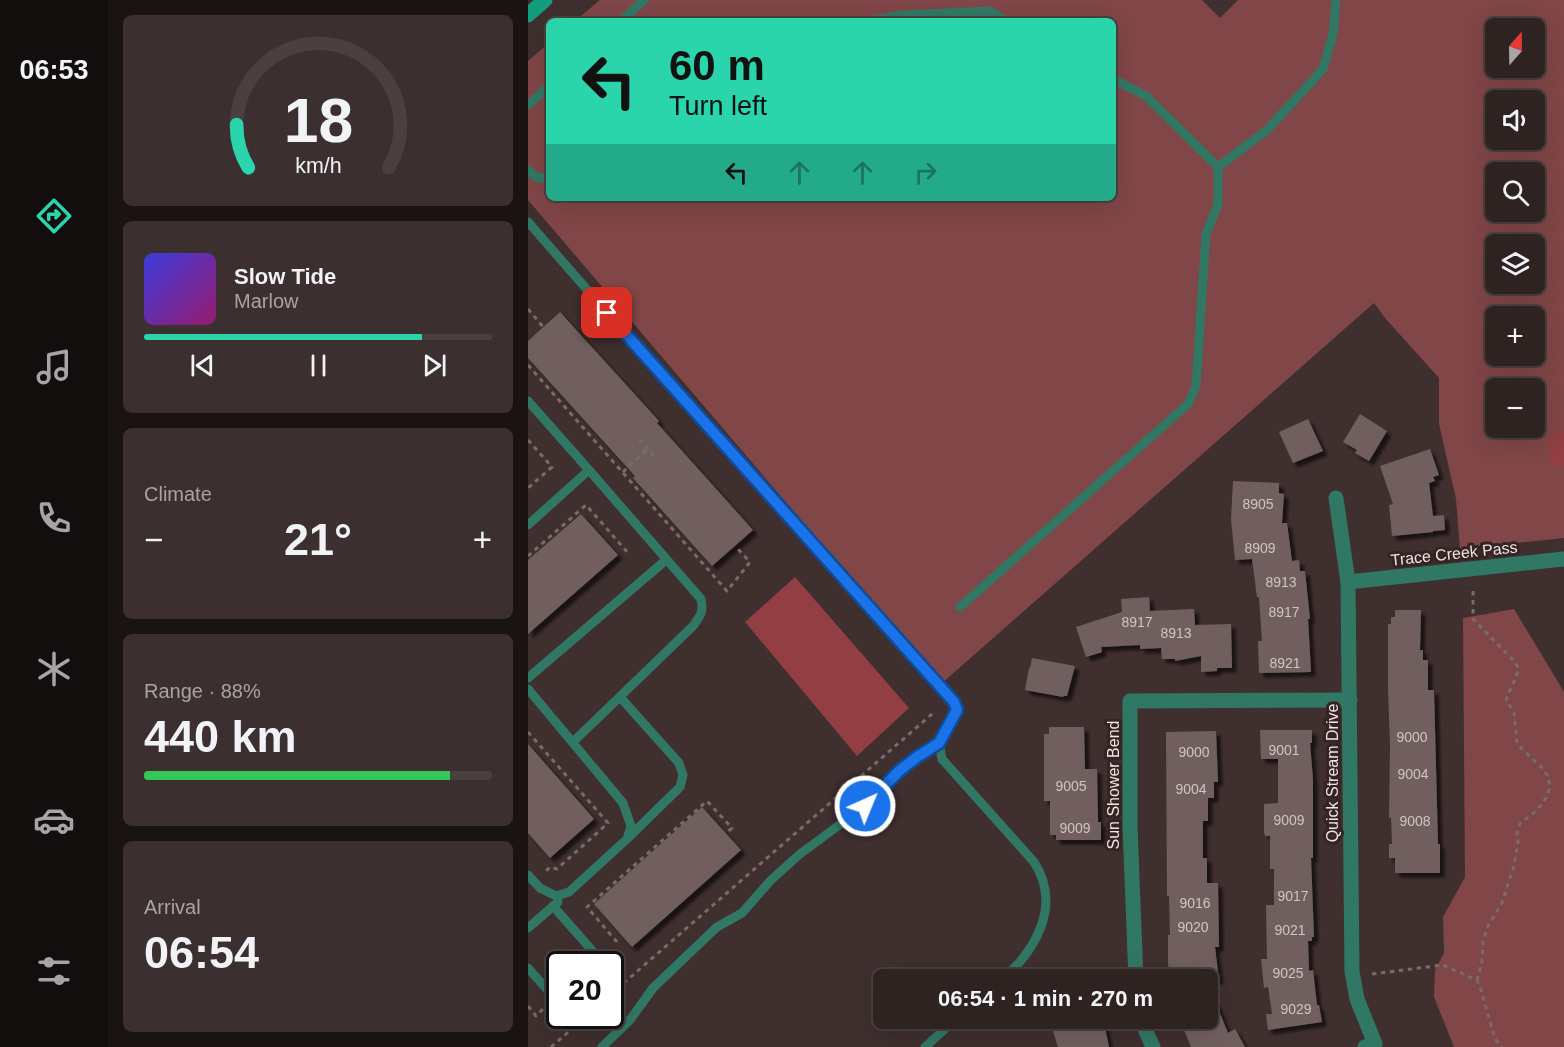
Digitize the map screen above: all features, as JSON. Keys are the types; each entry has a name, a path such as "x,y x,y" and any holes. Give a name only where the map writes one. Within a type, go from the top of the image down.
{"main road":[{"path":"528,15 545,0"}],"street":[{"name":"Quick Stream Drive","path":"1336,498 1348,582 1352,970 1357,999 1370,1045"},
{"name":"Trace Creek Pass","path":"1348,582 1564,559"},
{"name":"Sun Shower Bend","path":"1136,969 1130,826 1130,701 1350,699"},
{"path":"1145,1029 1154,1047"}],"lane":[{"path":"624,18 644,0"},
{"path":"988,0 990,11"},
{"path":"1218,167 1268,130 1323,69 1333,34 1336,0"},
{"path":"886,18 902,15 990,11 1000,18"},
{"path":"960,606 1188,404 1196,386 1206,234 1218,204 1218,167 1146,96 1116,81"},
{"path":"528,105 546,89"},
{"path":"528,170 536,177 546,179"},
{"path":"528,222 673,389 954,702 957,710 939,743 899,771 865,806 800,854 771,880 742,913 717,927 653,988 630,1020 602,1047"},
{"path":"528,401 701,599 703,607 693,626 573,742"},
{"path":"528,525 589,470"},
{"path":"528,678 666,560"},
{"path":"528,689 623,803 631,826 627,839"},
{"path":"528,928 627,839 680,787 683,775 679,764 620,697"},
{"path":"939,743 942,759 1034,862 1041,872 1046,887 1046,905 1039,930 1026,954 1014,969"},
{"path":"528,875 540,888 556,896 569,892"},
{"path":"553,906 593,951"},
{"path":"528,968 546,988"},
{"path":"925,1047 945,1029"}],"path":[{"path":"528,309 543,327"},
{"path":"528,365 727,591 750,562 735,546"},
{"path":"639,439 656,458"},
{"path":"528,440 552,467 528,488"},
{"path":"623,472 647,449"},
{"path":"528,556 586,505 629,554"},
{"path":"1473,591 1473,619 1519,669 1506,700 1514,712 1517,744 1540,766 1548,777 1550,787 1546,798 1537,810 1520,824 1517,832 1514,866 1502,903 1488,926 1483,941 1482,961 1477,980 1495,1039 1502,1047"},
{"path":"624,983 932,714"},
{"path":"528,732 608,823 557,869 550,867 542,874"},
{"path":"617,942 587,908 707,801 732,828 726,833"},
{"path":"1372,974 1443,965 1477,980"},
{"path":"528,1007 536,1016 546,1006"},
{"path":"551,1047 572,1029"}],"shaded area":[{"path":"600,0 1202,0 1220,18 1238,0 1564,0 1564,538 1460,549 1456,499 1439,424 1439,378 1374,303 941,684 528,200 528,61 546,46 546,201 1116,201 1116,18 579,18"},
{"path":"795,577 909,708 857,756 745,622"},
{"path":"1514,609 1564,692 1564,1047 1454,1047 1434,997 1435,970 1444,953 1443,917 1465,877 1463,618"}],"building":[{"path":"560,312 659,421 657,423 753,530 712,566 633,478 635,476 528,358 528,341"},
{"path":"1360,414 1387,431 1369,461 1355,453 1357,450 1343,442"},
{"path":"1308,419 1323,451 1293,463 1279,432"},
{"path":"1430,449 1439,475 1433,477 1435,481 1429,483 1433,516 1444,515 1445,530 1392,536 1389,505 1393,504 1380,466"},
{"path":"1233,481 1279,483 1279,493 1284,494 1282,523 1287,523 1292,561 1299,560 1300,571 1305,571 1310,619 1308,619 1311,672 1259,673 1258,641 1262,641 1259,597 1257,597 1252,559 1235,560 1231,520"},
{"path":"581,514 618,555 528,634 528,560"},
{"path":"1149,597 1150,611 1194,609 1195,625 1231,624 1232,668 1217,668 1217,671 1201,672 1201,656 1175,661 1175,659 1162,659 1161,648 1140,649 1140,645 1101,647 1102,652 1086,657 1076,627 1122,612 1121,599"},
{"path":"1395,610 1421,610 1420,650 1423,650 1423,660 1428,660 1428,690 1434,690 1440,873 1395,873 1395,858 1389,858 1389,844 1392,844 1391,817 1389,818 1388,624 1391,624 1391,617 1395,617"},
{"path":"1032,658 1075,666 1067,696 1025,690"},
{"path":"1049,727 1084,727 1085,769 1097,769 1098,822 1101,822 1101,840 1056,840 1056,835 1050,835 1050,801 1044,801 1044,734 1049,734"},
{"path":"1260,730 1312,730 1312,743 1310,743 1313,780 1313,858 1311,858 1314,937 1312,941 1308,941 1309,971 1313,970 1317,1005 1319,1005 1322,1022 1268,1030 1266,1014 1272,1014 1268,987 1264,988 1261,959 1267,959 1266,905 1274,905 1274,869 1270,869 1270,836 1265,836 1264,832 1264,804 1278,803 1278,759 1261,759"},
{"path":"1216,731 1218,782 1214,782 1214,798 1208,798 1208,821 1203,821 1203,858 1207,858 1207,883 1218,883 1219,947 1215,947 1218,969 1169,969 1166,732"},
{"path":"528,744 594,819 550,858 528,833"},
{"path":"702,807 741,850 632,947 594,904"},
{"path":"1218,1008 1228,1033 1235,1029 1245,1047 1191,1047 1184,1029 1218,1029"},
{"path":"1052,1029 1105,1029 1109,1047 1058,1047"}],"waterway":[{"path":"1564,446 1564,452"}],"route":[{"path":"607,313 954,702 957,710 939,743 899,771 865,806"}]}
